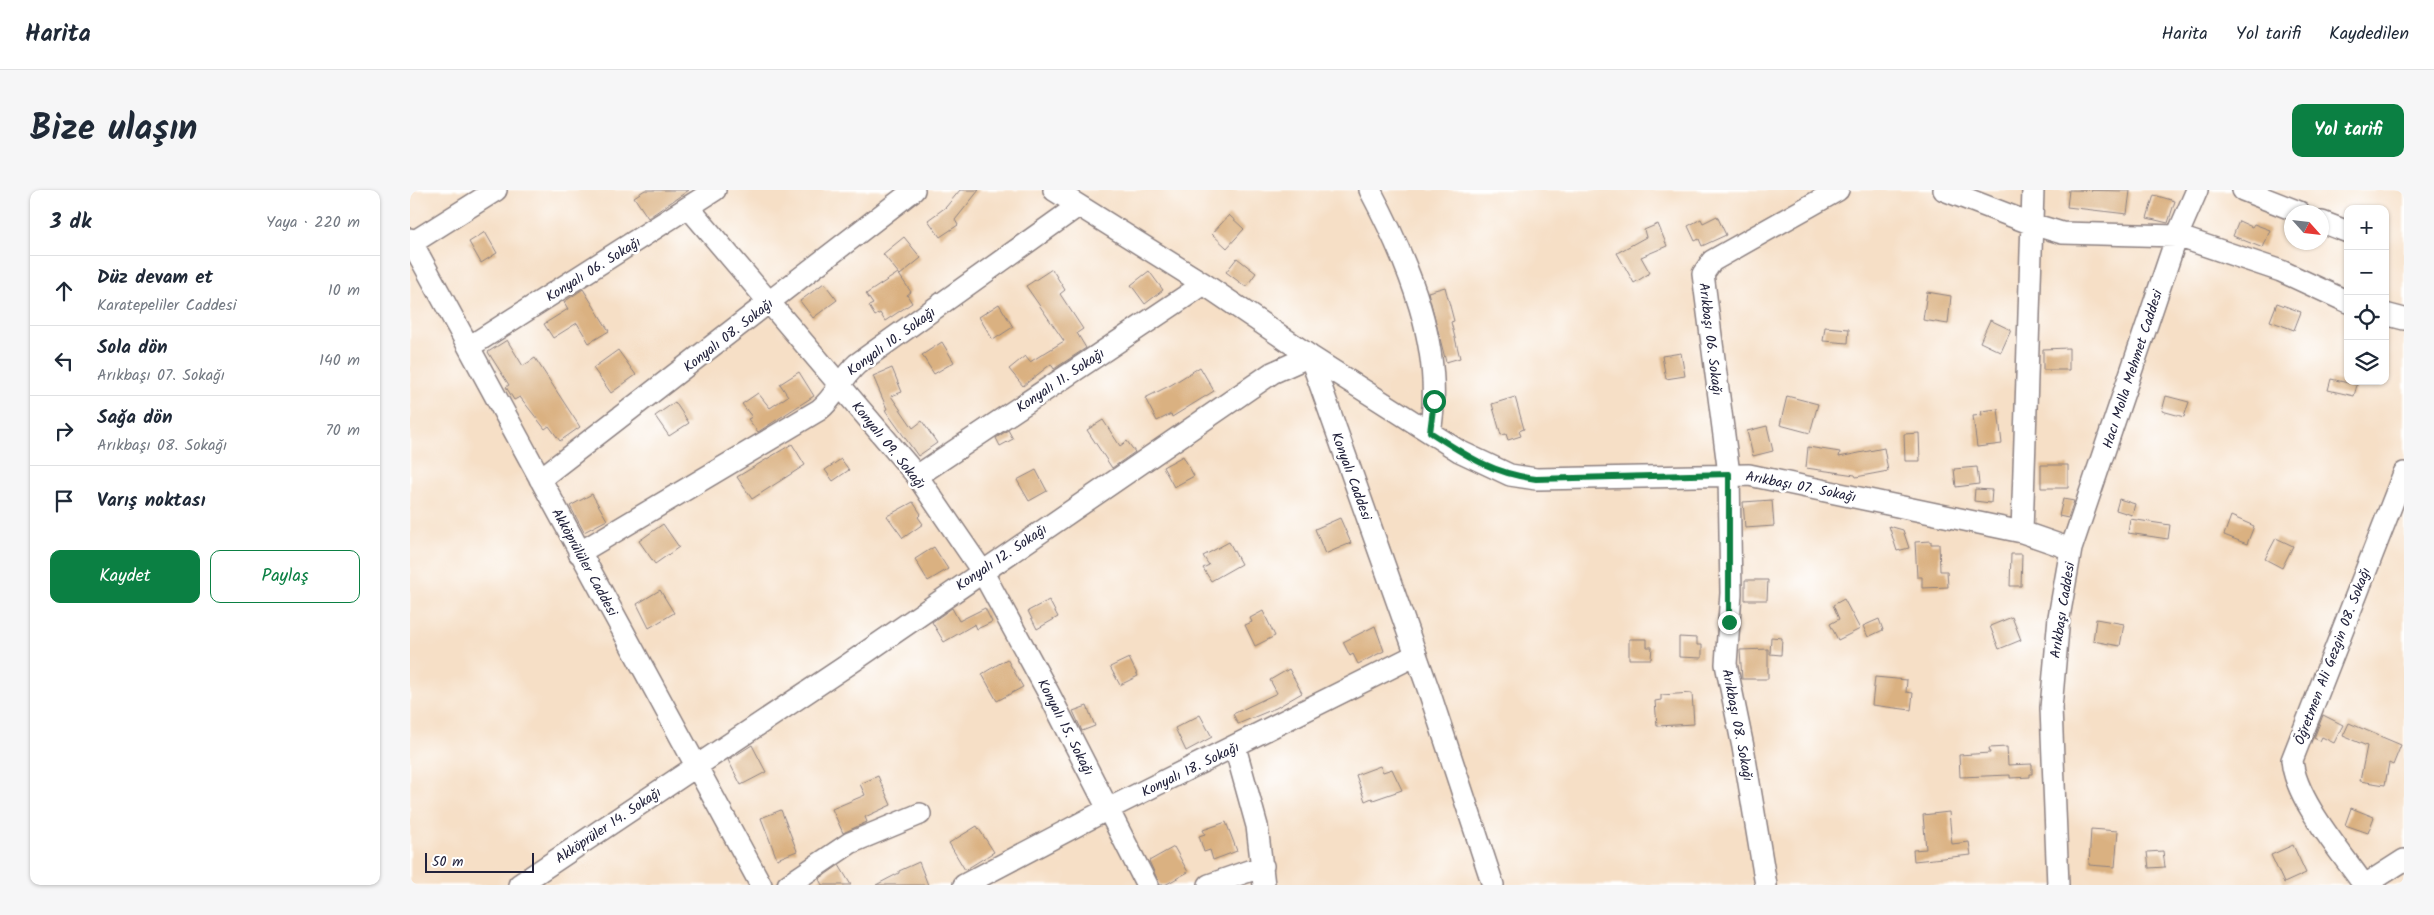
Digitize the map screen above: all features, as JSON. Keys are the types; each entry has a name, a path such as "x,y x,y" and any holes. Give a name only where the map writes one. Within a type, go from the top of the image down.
{"street":[{"path":"411,241 496,190"},
{"name":"Konyalı 06. Sokağı","path":"469,347 715,190"},
{"name":"Konyalı 08. Sokağı","path":"540,479 914,190"},
{"path":"1054,190 1204,284 1310,356"},
{"path":"1370,190 1402,255 1426,336 1434,383 1434,406 1430,432"},
{"name":"Arıkbaşı 06. Sokağı","path":"1729,474 1703,274 1712,261 1814,196 1838,190"},
{"path":"1944,190 2032,224 2062,233 2177,236 2280,271 2344,300"},
{"path":"2022,532 2033,190"},
{"name":"Hacı Molla Mehmet Caddesi","path":"2071,549 2177,236 2198,190"},
{"path":"2242,190 2284,206"},
{"name":"Konyalı 10. Sokağı","path":"579,553 819,410 830,401 843,377 857,364 1078,206"},
{"name":"Konyalı 09. Sokağı","path":"689,208 916,476 982,570"},
{"path":"2329,225 2344,230"},
{"name":"Akköprülüler Caddesi","path":"411,241 761,885"},
{"name":"Konyalı 11. Sokağı","path":"916,476 1204,284"},
{"path":"2389,315 2404,319"},
{"name":"Arıkbaşı 07. Sokağı","path":"1310,356 1491,468 1519,477 1536,479 1729,474 1773,479 2022,532"},
{"name":"Konyalı 12. Sokağı","path":"697,766 1272,373 1310,356"},
{"name":"Konyalı Caddesi","path":"1310,356 1416,655 1493,885"},
{"name":"Öğretmen Ali Gezgin 08. Sokağı","path":"2364,885 2302,793 2293,770 2292,760 2404,472"},
{"name":"Arıkbaşı 08. Sokağı","path":"1729,474 1730,592 1726,664 1743,747 1766,885"},
{"name":"Arıkbaşı Caddesi","path":"2022,532 2071,549 2058,617 2051,708 2058,885"},
{"name":"Konyalı 15. Sokağı","path":"982,570 1048,692 1147,885"},
{"name":"Konyalı 18. Sokağı","path":"964,885 1108,810 1416,655"},
{"path":"1209,885 1264,876 1257,826 1234,747"},
{"name":"Akköprüler 14. Sokağı","path":"519,885 697,766"},
{"path":"788,885 850,843 920,814"},
{"path":"2364,885 2404,860"}],"building":[{"path":"645,190 689,190 648,218 634,197"},
{"path":"960,190 979,190 955,220 958,225 940,237 928,220 946,207"},
{"path":"2069,190 2130,191 2127,214 2067,207"},
{"path":"2154,195 2175,201 2168,223 2147,218"},
{"path":"1229,215 1244,229 1227,248 1212,234"},
{"path":"1717,216 1726,235 1702,246 1699,239 1695,241 1688,226 1701,219 1703,223"},
{"path":"2239,221 2252,227 2254,224 2270,230 2263,248 2233,236"},
{"path":"1658,224 1667,246 1641,257 1650,273 1634,283 1617,253 1646,237 1644,230"},
{"path":"485,232 497,253 481,263 469,242"},
{"path":"904,237 921,258 900,275 883,254"},
{"path":"1237,258 1256,273 1246,287 1226,272"},
{"path":"1052,269 1065,290 1060,294 1083,329 1077,333 1086,348 1054,369 1051,364 1023,386 1009,369 1025,356 1030,362 1064,341 1026,286"},
{"path":"1149,271 1163,290 1145,304 1131,285"},
{"path":"898,273 911,292 907,295 912,303 885,321 880,313 875,316 869,306 873,304 866,294"},
{"path":"824,283 837,300 813,318 800,301"},
{"path":"1445,287 1454,321 1451,322 1460,358 1446,362 1428,292"},
{"path":"583,289 609,331 589,343 577,323 553,338 544,324 568,309 564,302"},
{"path":"1927,292 1951,296 1948,324 1923,320"},
{"path":"2277,303 2301,312 2294,330 2270,321"},
{"path":"999,304 1013,327 993,340 979,317"},
{"path":"1990,320 2011,330 2001,352 1980,342"},
{"path":"1825,327 1849,329 1848,343 1823,341"},
{"path":"507,340 523,366 535,358 580,427 560,441 549,426 545,429 520,397 514,400 506,387 509,385 488,352"},
{"path":"942,342 954,362 934,374 922,355"},
{"path":"2069,348 2069,370 2043,370 2043,349"},
{"path":"618,350 636,375 611,393 593,368"},
{"path":"1681,353 1685,376 1666,379 1662,356"},
{"path":"1200,367 1214,391 1172,417 1171,414 1157,421 1145,398"},
{"path":"892,368 902,392 891,396 913,428 922,421 937,443 918,456 885,410 887,409 873,376"},
{"path":"799,372 814,396 758,432 748,419 752,417 742,404 758,393 770,408 788,396 780,384"},
{"path":"2331,379 2344,382 2344,385 2357,385 2354,396 2328,390"},
{"path":"1787,396 1818,404 1810,433 1780,425"},
{"path":"2166,396 2189,402 2184,417 2162,411"},
{"path":"1515,397 1524,429 1519,431 1521,436 1508,440 1506,434 1501,435 1492,404"},
{"path":"675,402 689,423 669,436 655,416"},
{"path":"1998,409 2002,444 1977,447 1973,416 1982,415 1981,411"},
{"path":"1103,420 1120,446 1127,441 1135,452 1112,468 1087,430"},
{"path":"1767,426 1773,451 1753,456 1747,431"},
{"path":"1008,430 1013,439 1000,446 996,438"},
{"path":"1919,433 1920,461 1905,461 1904,434"},
{"path":"792,444 805,465 752,499 737,477"},
{"path":"1808,447 1840,452 1839,457 1884,448 1888,471 1856,477 1855,475 1806,468"},
{"path":"1183,456 1194,476 1174,487 1163,467"},
{"path":"841,459 849,470 833,481 825,470"},
{"path":"2041,465 2068,465 2068,488 2041,488"},
{"path":"1977,467 1979,484 1956,487 1954,469"},
{"path":"1036,470 1047,491 1029,501 1017,480"},
{"path":"1975,489 1992,490 1991,503 1974,501"},
{"path":"592,494 607,520 584,532 570,506"},
{"path":"2063,499 2074,501 2068,518 2059,516"},
{"path":"2119,499 2135,504 2132,515 2116,510"},
{"path":"1772,500 1774,526 1745,528 1743,502"},
{"path":"913,502 921,514 918,517 923,524 903,538 887,516"},
{"path":"2231,516 2254,526 2247,544 2224,535"},
{"path":"1340,518 1351,543 1325,554 1315,529"},
{"path":"2130,519 2170,525 2168,539 2128,533"},
{"path":"663,524 679,547 655,564 639,541"},
{"path":"1889,526 1903,530 1909,548 1897,551"},
{"path":"2276,538 2293,546 2282,568 2265,559"},
{"path":"1931,541 1931,544 1939,544 1940,571 1947,571 1948,587 1922,588 1922,577 1917,577 1915,542"},
{"path":"1229,542 1241,564 1211,581 1203,568 1209,565 1203,556"},
{"path":"934,547 948,569 928,581 915,559"},
{"path":"2011,554 2022,554 2021,586 2010,586"},
{"path":"1745,580 1768,580 1767,600 1745,600"},
{"path":"660,590 674,613 649,628 637,604"},
{"path":"1844,599 1860,629 1838,640 1830,624 1839,619 1833,605"},
{"path":"1049,600 1058,617 1037,629 1028,611"},
{"path":"952,608 959,621 985,608 992,622 977,629 975,624 944,642 932,622"},
{"path":"1263,611 1275,636 1255,646 1245,625 1252,622 1250,618"},
{"path":"2012,617 2021,640 1999,649 1990,626"},
{"path":"1879,619 1883,630 1868,637 1863,626"},
{"path":"2096,619 2124,624 2120,646 2093,641"},
{"path":"1375,626 1384,651 1358,664 1353,654 1350,656 1343,642"},
{"path":"1679,637 1697,638 1697,645 1702,645 1702,658 1679,657"},
{"path":"1771,637 1782,638 1781,655 1770,654"},
{"path":"1629,639 1647,639 1647,647 1652,647 1651,659 1629,659"},
{"path":"1768,649 1768,679 1742,679 1740,650"},
{"path":"1129,658 1138,676 1120,685 1110,667"},
{"path":"1007,659 1023,687 997,701 982,674"},
{"path":"1289,669 1302,693 1276,708 1238,724 1233,714 1277,693 1270,680"},
{"path":"1875,677 1907,680 1906,692 1913,693 1911,710 1872,705"},
{"path":"1692,693 1694,724 1657,726 1655,701 1661,700 1661,695"},
{"path":"1087,706 1095,726 1082,731 1073,711"},
{"path":"1200,715 1212,737 1186,751 1175,728"},
{"path":"2323,715 2343,725 2334,743 2322,737 2320,741 2314,738"},
{"path":"2349,723 2401,745 2393,765 2389,763 2385,785 2360,781 2367,746 2343,736"},
{"path":"752,745 766,772 741,785 728,760"},
{"path":"2007,747 2008,765 2032,764 2032,774 2030,774 2030,777 2010,778 2010,775 1960,777 1959,755 1990,753 1989,748"},
{"path":"1380,766 1383,772 1392,769 1402,790 1365,801 1356,775"},
{"path":"878,776 891,805 865,817 867,822 843,833 832,809 865,795 860,784"},
{"path":"2351,808 2374,817 2368,833 2345,825"},
{"path":"781,810 797,851 777,859 761,818"},
{"path":"1949,812 1952,844 1969,842 1971,855 1914,861 1913,850 1926,849 1923,815"},
{"path":"1226,822 1237,851 1213,860 1210,850 1204,852 1199,836 1205,834 1203,830"},
{"path":"977,826 994,852 965,870 949,843"},
{"path":"2091,829 2118,831 2115,867 2089,865"},
{"path":"2293,845 2306,873 2284,883 2271,855"},
{"path":"1174,847 1188,872 1165,885 1160,885 1149,861"},
{"path":"2163,851 2165,867 2149,868 2147,852"},
{"path":"919,862 928,885 876,885 899,873 899,871"},
{"path":"839,865 851,885 822,885 819,879"}],"route":[{"path":"1434,401 1430,432 1459,451 1491,468 1510,475 1536,479 1729,474 1729,622"}]}
